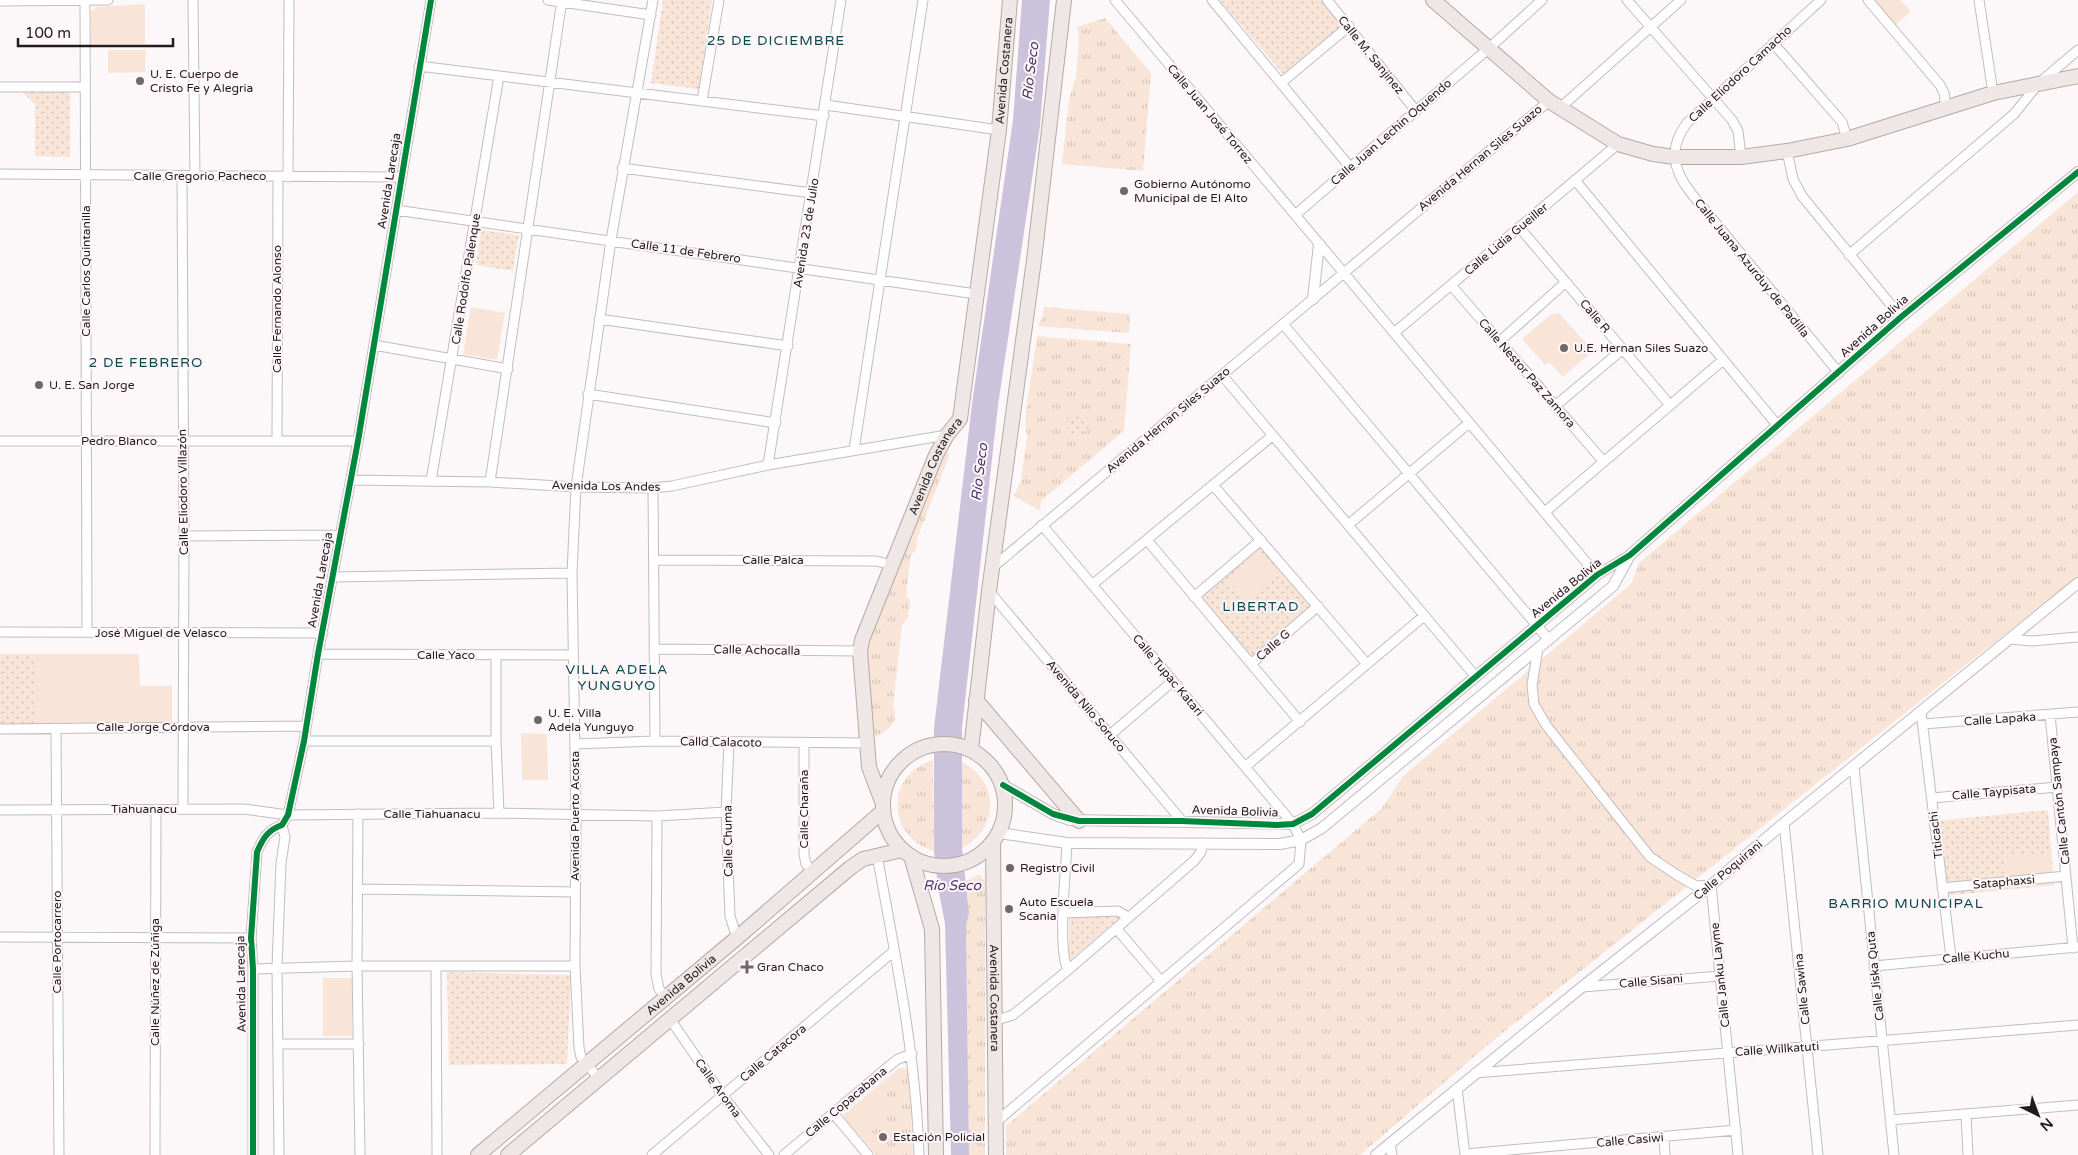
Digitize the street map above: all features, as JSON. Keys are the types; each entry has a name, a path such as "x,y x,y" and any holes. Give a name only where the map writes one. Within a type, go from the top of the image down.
{"main road":[{"name":"Avenida Costanera","path":"883,808 869,767 860,651 862,640 936,455 946,435 960,419 999,130 1010,0"},
{"path":"966,748 976,700 992,567 1034,260 1064,0"},
{"path":"1432,0 1555,105 1618,144 1653,154 1675,157 1741,156 1787,151 1847,139 1993,93 2078,76"},
{"path":"976,700 1079,821"},
{"path":"941,744 966,748 987,761 999,776 1003,786 1006,805 1005,814 993,841 978,856 960,864 940,866 911,856 890,834 883,808 887,784 897,766 921,748 941,744"},
{"name":"Avenida Bolivia","path":"478,1155 738,937 883,808"},
{"name":"Avenida Costanera","path":"993,841 996,1155"},
{"name":"Avenida Bolivia","path":"508,1155 850,868 863,859 877,855 911,856"},
{"path":"911,856 932,929 936,1155"}],"street":[{"name":"Calle Carlos Quintanilla","path":"85,0 87,632"},
{"path":"0,1 108,0"},
{"path":"193,0 195,176"},
{"path":"288,177 289,0"},
{"name":"Avenida Larecaja","path":"253,1155 253,969 251,938 257,852 261,841 271,829 282,825 288,815 304,741 318,654 358,441 400,177 431,0"},
{"path":"548,0 651,15"},
{"name":"Avenida Puerto Acosta","path":"600,1079 581,1057 579,1048 575,966 576,814 572,573 576,487 622,168 653,0"},
{"path":"702,101 719,0"},
{"name":"Avenida 23 de Julio","path":"768,465 776,424 841,0"},
{"path":"854,450 922,0"},
{"name":"Calle Juan José Torrez","path":"1116,0 1343,274"},
{"path":"1212,0 1350,167"},
{"name":"Calle M. Sanjinez","path":"1327,0 1416,111"},
{"name":"Calle Juan Lechin Oquendo","path":"1295,215 1488,49 1542,0"},
{"path":"1627,0 1732,120 1738,131 1741,156"},
{"name":"Avenida Hernan Siles Suazo","path":"992,567 1343,274 1555,105 1680,0"},
{"name":"Calle Eliodoro Camacho","path":"1675,157 1679,134 1712,98 1821,0"},
{"path":"1868,0 1940,85 1944,93 1946,108"},
{"path":"1979,0 1993,93"},
{"path":"490,482 562,1"},
{"path":"1281,83 1349,26"},
{"path":"1773,43 1842,122 1847,139"},
{"path":"1849,255 2014,114 2039,83 2078,50"},
{"path":"419,66 824,116"},
{"name":"Calle Rodolfo Palenque","path":"432,481 500,76"},
{"path":"0,87 85,87"},
{"path":"826,105 999,130"},
{"name":"Calle Lidia Gueiller","path":"1394,333 1618,144"},
{"path":"1787,151 1793,179 1802,196 1901,316"},
{"name":"Calle Juana Azurduy de Padilla","path":"1675,157 1678,173 1691,194 1839,373"},
{"path":"622,168 812,193"},
{"name":"Avenida Bolivia","path":"1003,786 1053,814 1079,821 1182,820 1293,824 1312,814 1597,575 1630,555 1839,373 1901,316 2078,172"},
{"name":"Calle Gregorio Pacheco","path":"0,174 400,177"},
{"name":"Calle Eliodoro Villazón","path":"182,176 183,809"},
{"name":"Calle Fernando Alonso","path":"277,441 278,177"},
{"path":"1575,180 1778,426"},
{"name":"Calle 11 de Febrero","path":"396,210 880,278 976,294"},
{"name":"Calle R","path":"1519,227 1670,405"},
{"path":"1313,299 1319,244"},
{"path":"1343,274 1597,575"},
{"path":"1500,341 1566,282"},
{"name":"Calle Nestor Paz Zamora","path":"1451,285 1603,461"},
{"path":"599,318 788,346"},
{"path":"1283,324 1549,640"},
{"path":"374,344 508,369"},
{"path":"1556,406 1623,349"},
{"path":"1544,512 1723,360"},
{"path":"1222,375 1476,677"},
{"path":"588,394 776,424"},
{"path":"1348,525 1469,423"},
{"name":"Avenida Los Andes","path":"351,480 490,482 576,487 653,488 672,486 768,465 946,435"},
{"path":"1092,585 1272,436"},
{"name":"Pedro Blanco","path":"0,441 358,441"},
{"path":"1213,485 1367,664"},
{"path":"653,488 655,742"},
{"name":"Calle Tupac Katari","path":"1042,525 1293,824 1301,840"},
{"path":"184,536 340,535"},
{"path":"1147,540 1300,722"},
{"path":"1194,597 1260,540"},
{"name":"Avenida Bolivia","path":"993,841 1280,844 1301,840 1322,828 1613,586 1630,555"},
{"name":"Calle Palca","path":"654,560 876,561 892,565"},
{"path":"333,577 572,573"},
{"name":"Calle Poquirani","path":"1376,1155 1582,987 1711,885 2078,583"},
{"name":"Avenida Nilo Soruco","path":"989,590 1182,820"},
{"name":"Calle G","path":"1251,664 1318,606"},
{"path":"1246,767 1424,616"},
{"name":"José Miguel de Velasco","path":"0,632 323,634"},
{"path":"2010,639 2032,641 2078,637"},
{"path":"1538,648 1532,685 1534,704 1546,725 1650,857 1696,886 1711,885"},
{"name":"Calle Achocalla","path":"654,649 860,651"},
{"name":"Calle Yaco","path":"318,654 573,655"},
{"path":"496,655 498,814"},
{"path":"1110,734 1173,681"},
{"name":"Titicachi","path":"1921,712 1951,957"},
{"name":"Calle Lapaka","path":"1923,724 2078,712"},
{"name":"Calle Cantón Sampaya","path":"2050,715 2066,876 2076,947"},
{"name":"Calle Jorge Córdova","path":"0,729 306,726"},
{"name":"Calle Portocarrero","path":"56,728 59,1155"},
{"path":"304,741 496,741"},
{"name":"Calld Calacoto","path":"575,744 655,742 868,743"},
{"name":"Calle Chuma","path":"729,742 726,812 730,916 734,932 738,937"},
{"name":"Calle Charaña","path":"804,743 804,854 806,864 813,872"},
{"name":"Calle Jiska Quta","path":"1854,766 1894,1155"},
{"name":"Calle Taypisata","path":"1932,798 2057,787"},
{"name":"Calle Núñez de Zúñiga","path":"155,1155 156,809"},
{"name":"Tiahuanacu","path":"0,810 244,809 288,815"},
{"name":"Calle Tiahuanacu","path":"288,815 576,814 657,816 726,812"},
{"path":"358,814 357,966 360,1155"},
{"path":"657,816 656,974 659,989 666,997"},
{"name":"Calle Sawina","path":"1784,823 1818,1155"},
{"path":"279,1155 277,967 281,863 285,837 282,825"},
{"path":"995,1123 1299,864 1301,840"},
{"path":"1067,843 1064,958 1068,970"},
{"path":"994,1021 1013,1015 1068,970 1194,860 1201,852 1202,843"},
{"path":"877,855 912,1054 918,1115 919,1155"},
{"name":"Sataphaxsi","path":"1942,888 2066,876"},
{"name":"Calle Janku Layme","path":"1711,885 1738,1155"},
{"path":"358,889 575,892"},
{"path":"1064,913 1118,912 1128,916"},
{"path":"1116,928 1161,981"},
{"path":"0,937 251,938"},
{"name":"Calle Kuchu","path":"1874,966 1951,957 2076,947"},
{"name":"Calle Catacora","path":"652,1155 894,951"},
{"path":"253,969 357,966 575,966"},
{"path":"436,967 437,1155"},
{"name":"Calle Sisani","path":"1582,987 1720,976"},
{"name":"Calle Aroma","path":"670,1020 723,1096 769,1155"},
{"name":"Calle Willkatuti","path":"1476,1073 2078,1025"},
{"path":"279,1044 359,1044"},
{"name":"Calle Copacabana","path":"784,1155 889,1066 898,1059 912,1054"},
{"path":"1457,1088 1465,1154"},
{"path":"1890,1120 2078,1104"},
{"path":"832,1113 868,1155"},
{"path":"1966,1114 1968,1155"},
{"name":"Calle Casiwi","path":"1465,1154 1540,1151 1736,1130"},
{"path":"1664,1138 1665,1155"},
{"path":"1390,1143 1392,1155"}],"green space":[{"path":"663,0 712,0 699,89 651,83"},
{"path":"1220,0 1322,0 1342,24 1341,29 1287,74 1282,73"},
{"path":"1862,0 1900,0 1911,11 1889,31"},
{"path":"145,4 145,44 91,44 91,12 96,7"},
{"path":"1105,18 1151,73 1143,171 1062,164 1069,100 1076,77 1079,39 1077,27"},
{"path":"108,50 146,50 145,72 108,73"},
{"path":"70,90 70,157 35,156 35,104 21,91"},
{"path":"2078,192 2078,578 1963,667 1490,1043 1360,1155 1006,1155 1006,1126 1382,808 1403,776 1631,584 1639,563"},
{"path":"481,230 519,235 513,271 476,265"},
{"path":"471,307 505,313 497,360 463,354"},
{"path":"1044,307 1130,314 1129,333 1038,326"},
{"path":"1559,313 1593,351 1563,377 1549,362 1545,365 1522,339 1550,315"},
{"path":"1037,336 1131,344 1124,431 1041,501 1040,511 1014,496 1021,480 1027,437 1025,418"},
{"path":"1078,413 1086,416 1089,424 1086,432 1078,435 1070,432 1067,424 1070,416"},
{"path":"948,452 949,456 917,539 916,549 911,555 906,594 910,601 908,617 902,625 893,706 895,717 889,728 877,737 874,734 866,662 869,642 942,454"},
{"path":"1261,545 1313,606 1252,658 1200,596"},
{"path":"1260,551 1279,573 1245,603 1226,580"},
{"path":"0,654 34,654 34,733 0,733"},
{"path":"34,654 139,654 140,686 172,686 172,732 34,733"},
{"path":"521,733 547,734 548,780 522,780"},
{"path":"933,760 934,851 918,843 907,833 900,820 897,806 900,791 906,778 917,768"},
{"path":"962,762 983,781 989,792 991,805 989,817 983,829 962,848"},
{"path":"2048,810 2054,885 1942,896 1935,821"},
{"path":"2050,853 2053,883 2007,887 2004,858"},
{"path":"980,874 985,882 985,1155 969,1155 966,926 969,913 966,881"},
{"path":"1069,916 1120,917 1069,961"},
{"path":"447,972 571,975 567,1064 449,1065"},
{"path":"323,978 352,978 352,1036 323,1036"},
{"path":"899,1068 905,1068 909,1071 913,1155 876,1155 844,1118 844,1114"},
{"path":"878,1090 896,1110 864,1138 847,1118"}],"water":[{"name":"Río Seco","path":"1022,0 1050,0 1040,126 998,405 962,728 962,848 969,913 966,926 969,1155 951,1155 945,924 934,851 934,728 972,404 1013,120"}],"cycle path":[{"path":"253,1155 253,969 251,938 257,852 266,835 282,825 288,815 304,741 318,654 358,441 431,0"},
{"path":"1003,785 1053,814 1079,821 1182,821 1277,825 1293,824 1312,814 1597,575 1630,555 1901,317 2078,172"}],"place":[{"name":"U. E. Cuerpo de Cristo Fe y Alegria","path":"140,81"},
{"name":"Gobierno Autónomo Municipal de El Alto","path":"1124,191"},
{"name":"U.E. Hernan Siles Suazo","path":"1564,348"},
{"name":"U. E. San Jorge","path":"39,385"},
{"name":"U. E. Villa Adela Yunguyo","path":"538,720"},
{"name":"Registro Civil","path":"1010,868"},
{"name":"Auto Escuela Scania","path":"1009,909"},
{"name":"Gran Chaco","path":"747,967"},
{"name":"Estación Policial","path":"883,1137"}],"district":[{"name":"25 DE DICIEMBRE","path":"776,40"},
{"name":"2 DE FEBRERO","path":"146,362"},
{"name":"LIBERTAD","path":"1261,606"},
{"name":"VILLA ADELA YUNGUYO","path":"617,678"},
{"name":"BARRIO MUNICIPAL","path":"1906,903"}]}
